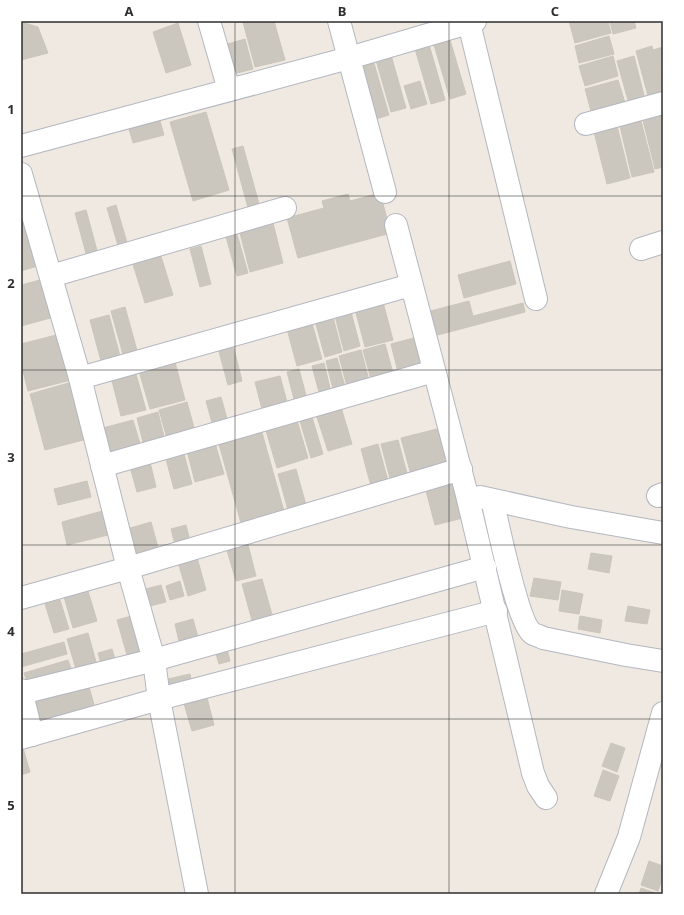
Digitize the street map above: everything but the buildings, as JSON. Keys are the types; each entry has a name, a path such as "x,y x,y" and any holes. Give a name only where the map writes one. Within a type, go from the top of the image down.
{"street":[{"path":"209,21 229,90"},
{"path":"339,21 385,192"},
{"path":"21,146 350,58 472,22 536,299"},
{"path":"586,124 663,103"},
{"path":"21,174 80,378 128,568 154,660 159,699 197,894"},
{"path":"51,276 285,208"},
{"path":"396,225 468,495 533,774 538,786 546,798"},
{"path":"641,249 663,242"},
{"path":"80,378 411,285"},
{"path":"102,466 434,371"},
{"path":"21,598 128,568 461,469"},
{"path":"468,495 570,517 663,532"},
{"path":"492,500 521,614 532,633 543,638 663,661"},
{"path":"485,567 154,660 21,692 27,737 159,699 496,611"},
{"path":"606,894 629,837 663,713"}]}
